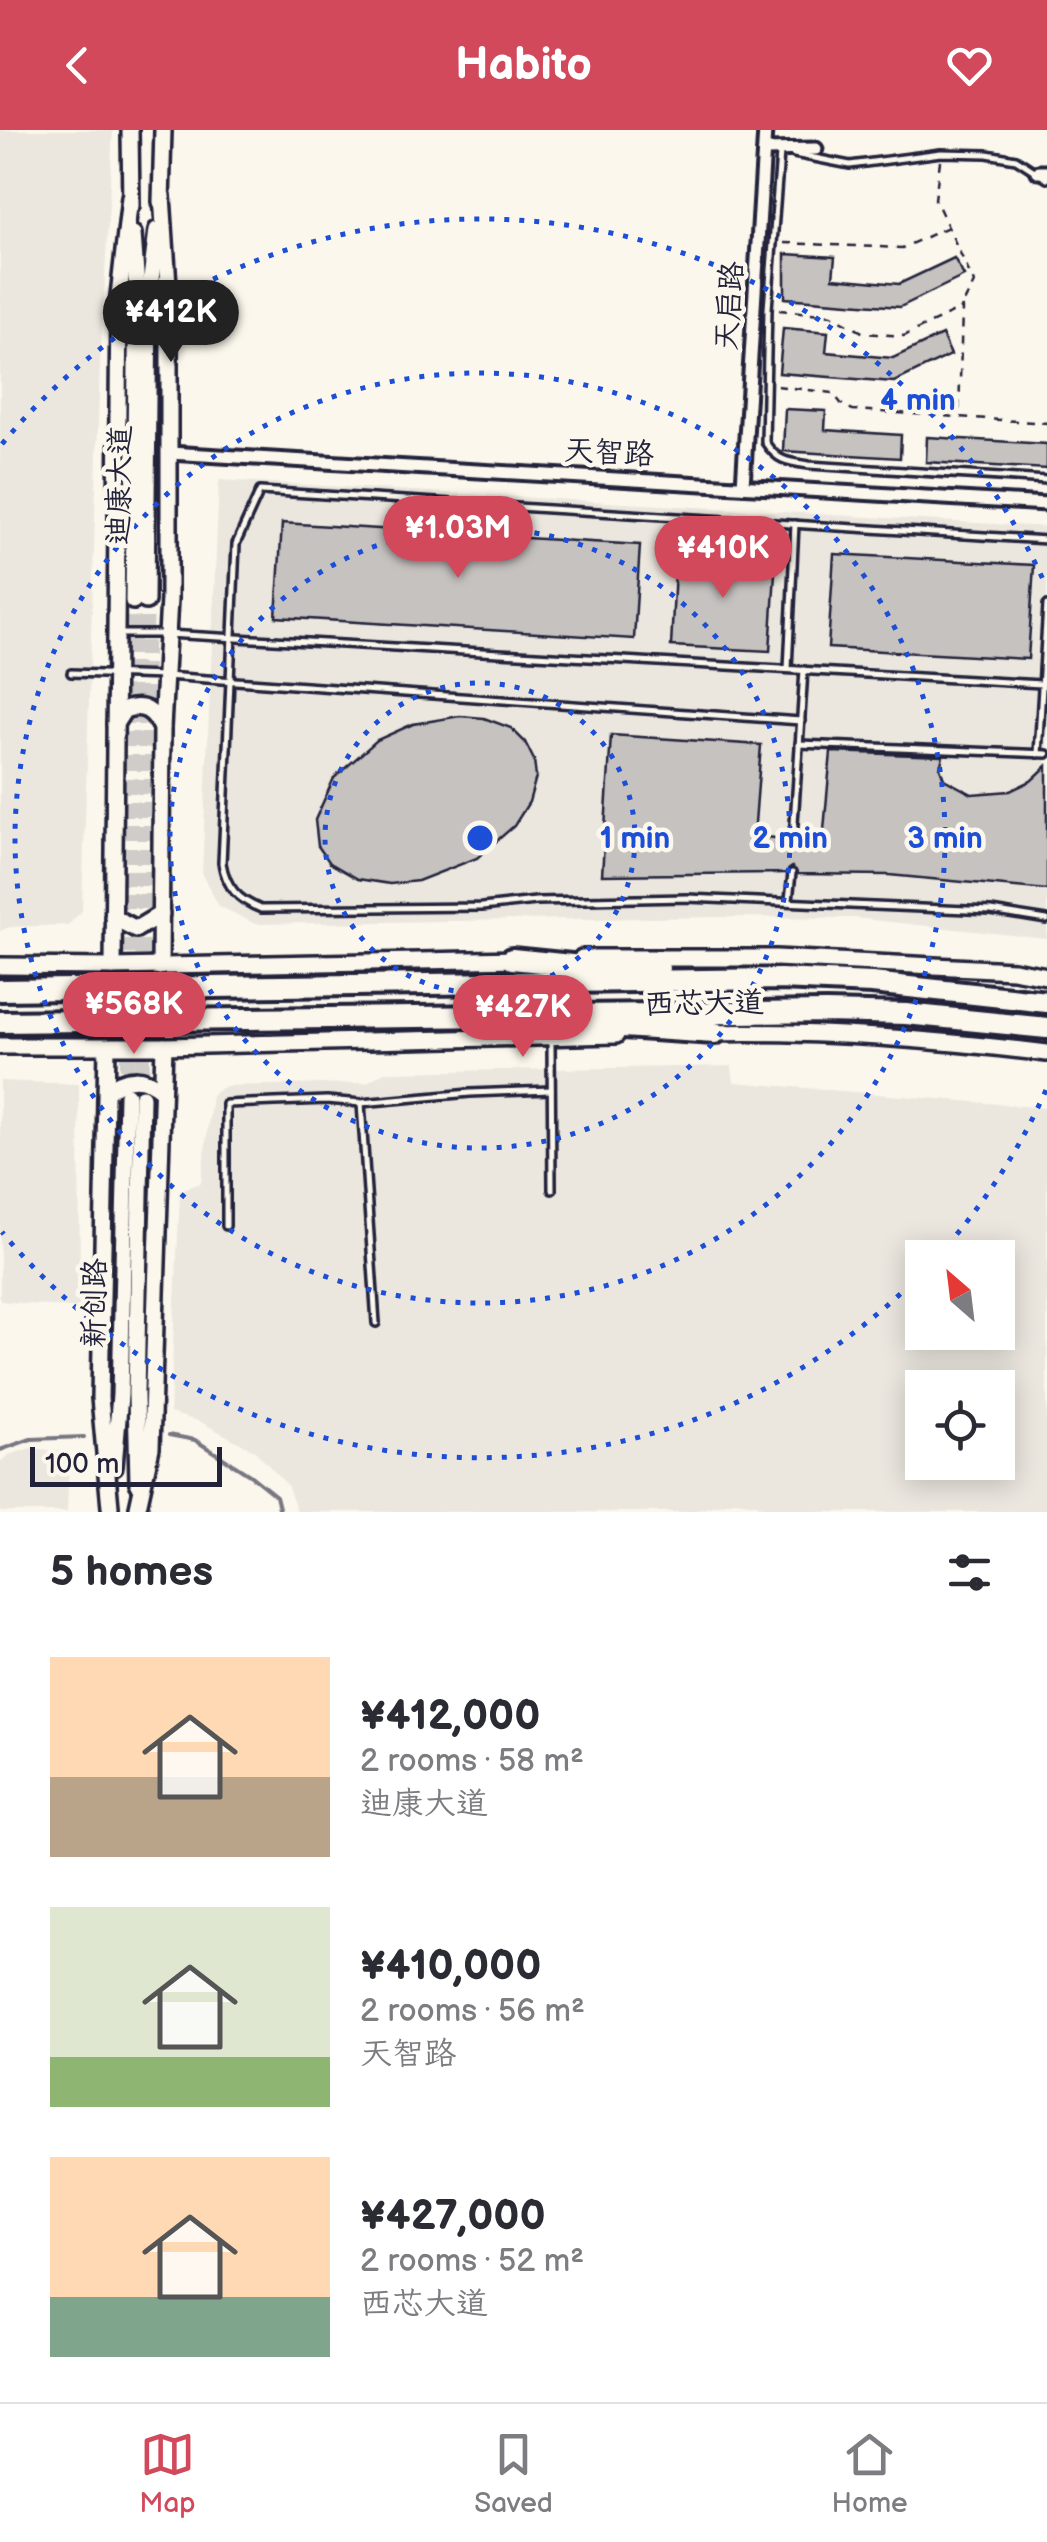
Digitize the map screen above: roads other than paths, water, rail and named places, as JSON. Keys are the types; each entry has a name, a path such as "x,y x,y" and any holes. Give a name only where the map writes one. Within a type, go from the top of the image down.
{"highway":[{"path":"512,959 680,968 780,979"},
{"name":"西芯大道","path":"0,990 780,979 890,984 1047,1002"},
{"name":"西芯大道","path":"0,1022 826,1012 906,1014 1047,1028"},
{"path":"435,1014 715,1032"}],"main road":[{"name":"迪康大道","path":"130,130 137,288 140,601 149,296 162,196 163,130"},
{"path":"160,967 169,453 168,300 162,196"},
{"path":"113,968 119,296 130,197"},
{"path":"114,726 124,710 140,706 149,710 162,728"},
{"path":"113,917 136,928 161,914"},
{"name":"西芯大道","path":"0,966 113,968 776,958 1013,970 1047,976"},
{"name":"西芯大道","path":"0,1046 164,1046 715,1032 925,1038 1047,1054"},
{"path":"106,1046 100,1398 110,1510"},
{"path":"138,1509 152,1448 164,1046"},
{"path":"107,1092 118,1082 129,1079 151,1081 162,1091"},
{"name":"新创路","path":"110,1510 120,1395 135,1096 138,1509"}],"street":[{"name":"天启路","path":"743,486 765,130"},
{"path":"765,150 816,149"},
{"name":"天智路","path":"169,453 1047,504"}],"lane":[{"path":"1044,174 1016,159 941,153 850,165 780,151 768,309 764,442 784,462 1047,480"},
{"path":"1047,540 260,492 236,544 222,863 231,890 247,904 261,909 482,907 536,901 668,898 991,911 1047,920"},
{"path":"788,669 795,524"},
{"path":"1038,754 1047,605"},
{"path":"114,634 1042,684"},
{"path":"793,839 804,670"},
{"path":"71,673 165,676 800,721"},
{"path":"799,744 1047,754"},
{"path":"789,900 792,874"},
{"path":"551,1036 552,1190"},
{"path":"226,1226 226,1104 327,1100 361,1103 552,1090"},
{"path":"361,1103 376,1323"}],"waterway":[{"path":"169,1435 195,1440 251,1476 276,1496 280,1512"},
{"path":"0,1450 31,1439 84,1437"}],"tunnel":[{"path":"127,1092 133,601"},
{"path":"142,1093 146,601"}]}
